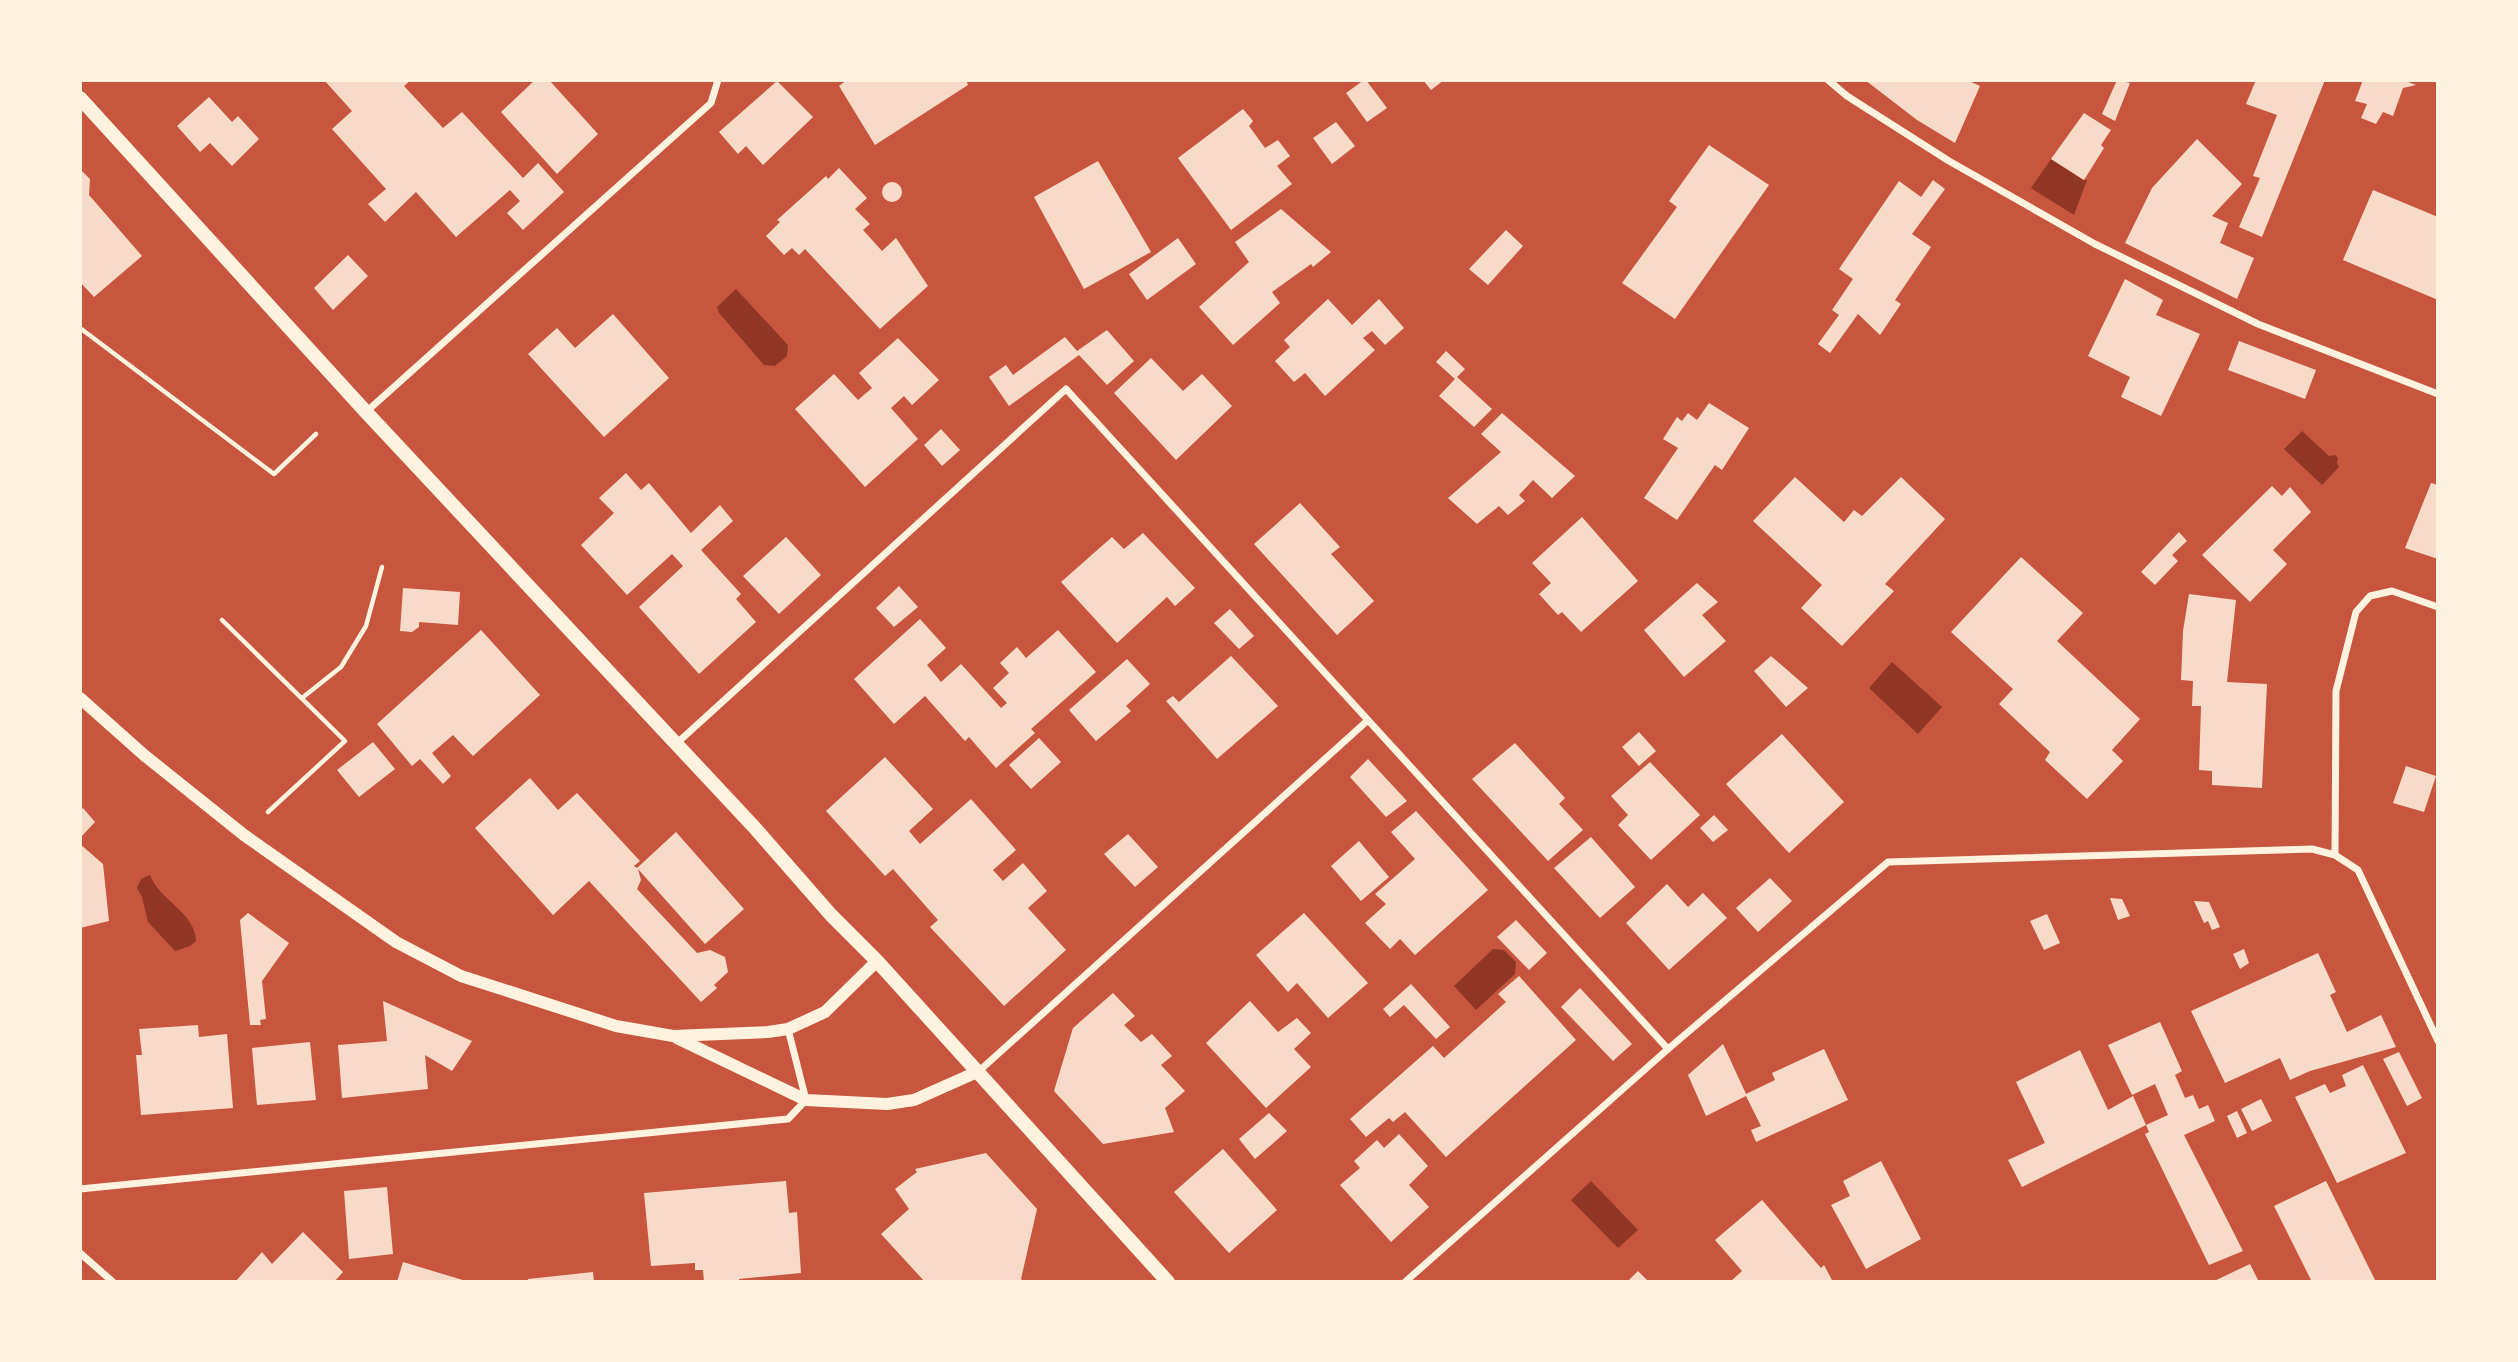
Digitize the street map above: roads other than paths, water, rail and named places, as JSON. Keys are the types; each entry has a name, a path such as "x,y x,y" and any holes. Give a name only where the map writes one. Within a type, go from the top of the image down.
{"main road":[{"path":"80,98 366,412 754,827 831,915 877,961 1168,1282"}],"street":[{"path":"366,412 711,103 718,80"},
{"path":"1828,80 1847,96 1949,162 2095,244 2258,324 2438,394"},
{"path":"676,745 1066,390 1668,1049"},
{"path":"2335,855 2336,691 2356,612 2370,596 2392,591 2438,607"},
{"path":"80,698 144,755 244,835 396,942 461,976 615,1026 673,1036 788,1029 825,1012 877,961"},
{"path":"673,1036 806,1100 887,1104 914,1100 977,1072 1367,721"},
{"path":"1405,1282 1668,1049 1888,862 2312,849 2335,855 2358,870 2438,1041"},
{"path":"788,1029 806,1100"},
{"path":"80,1189 788,1119 806,1100"},
{"path":"80,1253 113,1282"}]}
